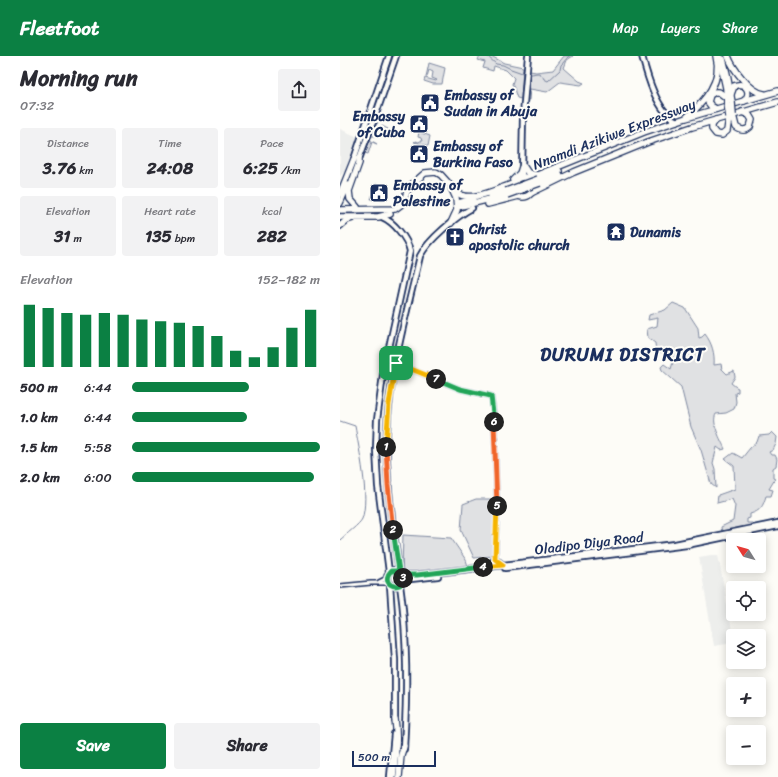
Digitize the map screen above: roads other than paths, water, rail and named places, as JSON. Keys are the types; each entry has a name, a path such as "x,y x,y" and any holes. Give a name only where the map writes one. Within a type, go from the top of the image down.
{"highway":[{"path":"686,118 699,106 714,84 717,74 716,56"},
{"path":"719,56 729,99"},
{"path":"722,56 731,116 736,127 741,130 745,130 750,126 752,120 749,115 740,111"},
{"path":"728,56 731,63 752,89 765,95"},
{"path":"729,99 734,86 743,85 747,87 749,94 744,103"},
{"path":"744,103 778,91"},
{"path":"716,109 709,104 708,100 710,95 715,92 719,92 729,99"},
{"name":"Nnamdi Azikiwe Expressway","path":"459,204 474,196 507,191 522,179 538,179 572,161 621,141 677,121 716,109 778,94"},
{"name":"Nnamdi Azikiwe Expressway","path":"459,204 507,191 664,133 778,99"},
{"path":"740,111 754,109 778,102"},
{"name":"Nnamdi Azikiwe Expressway","path":"588,160 604,151 669,127 744,103"},
{"name":"Nnamdi Azikiwe Expressway","path":"531,193 574,172 631,148 740,111"},
{"path":"716,120 712,125 712,129 714,133 722,136 727,131 731,116"},
{"path":"604,151 621,141"},
{"path":"620,149 631,148"},
{"path":"340,182 347,175 358,158"},
{"path":"340,194 358,158"},
{"path":"340,202 358,158"},
{"path":"357,207 350,199 349,191 359,163 358,158"},
{"path":"572,161 588,160"},
{"path":"574,172 588,160"},
{"path":"507,191 523,167 528,173 538,179"},
{"path":"340,210 394,209 403,203 409,188 422,176 429,172 436,172 441,175 453,189 462,196 474,196"},
{"path":"472,208 519,196 524,197 531,193 533,186 531,181 522,179 514,190 519,196"},
{"path":"451,223 459,204 453,189"},
{"path":"340,207 384,207 394,209"},
{"path":"340,214 390,214"},
{"path":"340,217 380,217 390,214"},
{"path":"340,226 347,220 359,217"},
{"path":"393,777 396,735 395,719"},
{"path":"400,777 401,755 404,746"},
{"path":"395,762 398,764 401,762"}],"main road":[{"path":"358,158 361,136 389,56"},
{"path":"358,158 370,130 396,56"},
{"path":"522,179 524,175 526,77 529,56"},
{"path":"643,56 658,101 670,117 677,121"},
{"path":"358,158 365,150 374,125 380,116"},
{"path":"670,117 670,124"},
{"path":"370,130 374,125"},
{"path":"400,777 404,746 406,669 401,578 390,500 386,448 389,404 396,363 420,256 426,246 451,223 472,208"},
{"path":"390,222 390,214 394,209"},
{"path":"380,217 390,222 406,239 410,251 383,375 377,420 376,449 378,486 390,572 388,582 395,660 395,719 390,777"},
{"path":"405,272 408,277 413,277 416,274"},
{"name":"Oladipo Diya Road","path":"401,578 676,544 778,523"},
{"name":"Oladipo Diya Road","path":"401,578 662,549 721,539 778,526"},
{"path":"488,567 495,559 503,565"},
{"path":"390,572 393,570 401,578"},
{"path":"388,582 395,586 401,578"}],"street":[{"path":"396,363 460,389 491,396 494,417 497,513 495,566"},
{"path":"340,586 388,582"}],"waterway":[{"path":"487,56 496,64 503,65 525,74"},
{"path":"528,74 539,73 548,81 560,70 561,65 569,56"},
{"path":"340,421 355,426 363,473 365,498 361,521 340,540"}],"place":[{"name":"Embassy of Sudan in Abuja","path":"430,103"},
{"name":"Embassy of Cuba","path":"419,124"},
{"name":"Embassy of Burkina Faso","path":"419,154"},
{"name":"Embassy of Palestine","path":"379,193"},
{"name":"Dunamis","path":"616,232"},
{"name":"Christ apostolic church","path":"455,237"}],"district":[{"name":"DURUMI DISTRICT","path":"623,355"}]}
